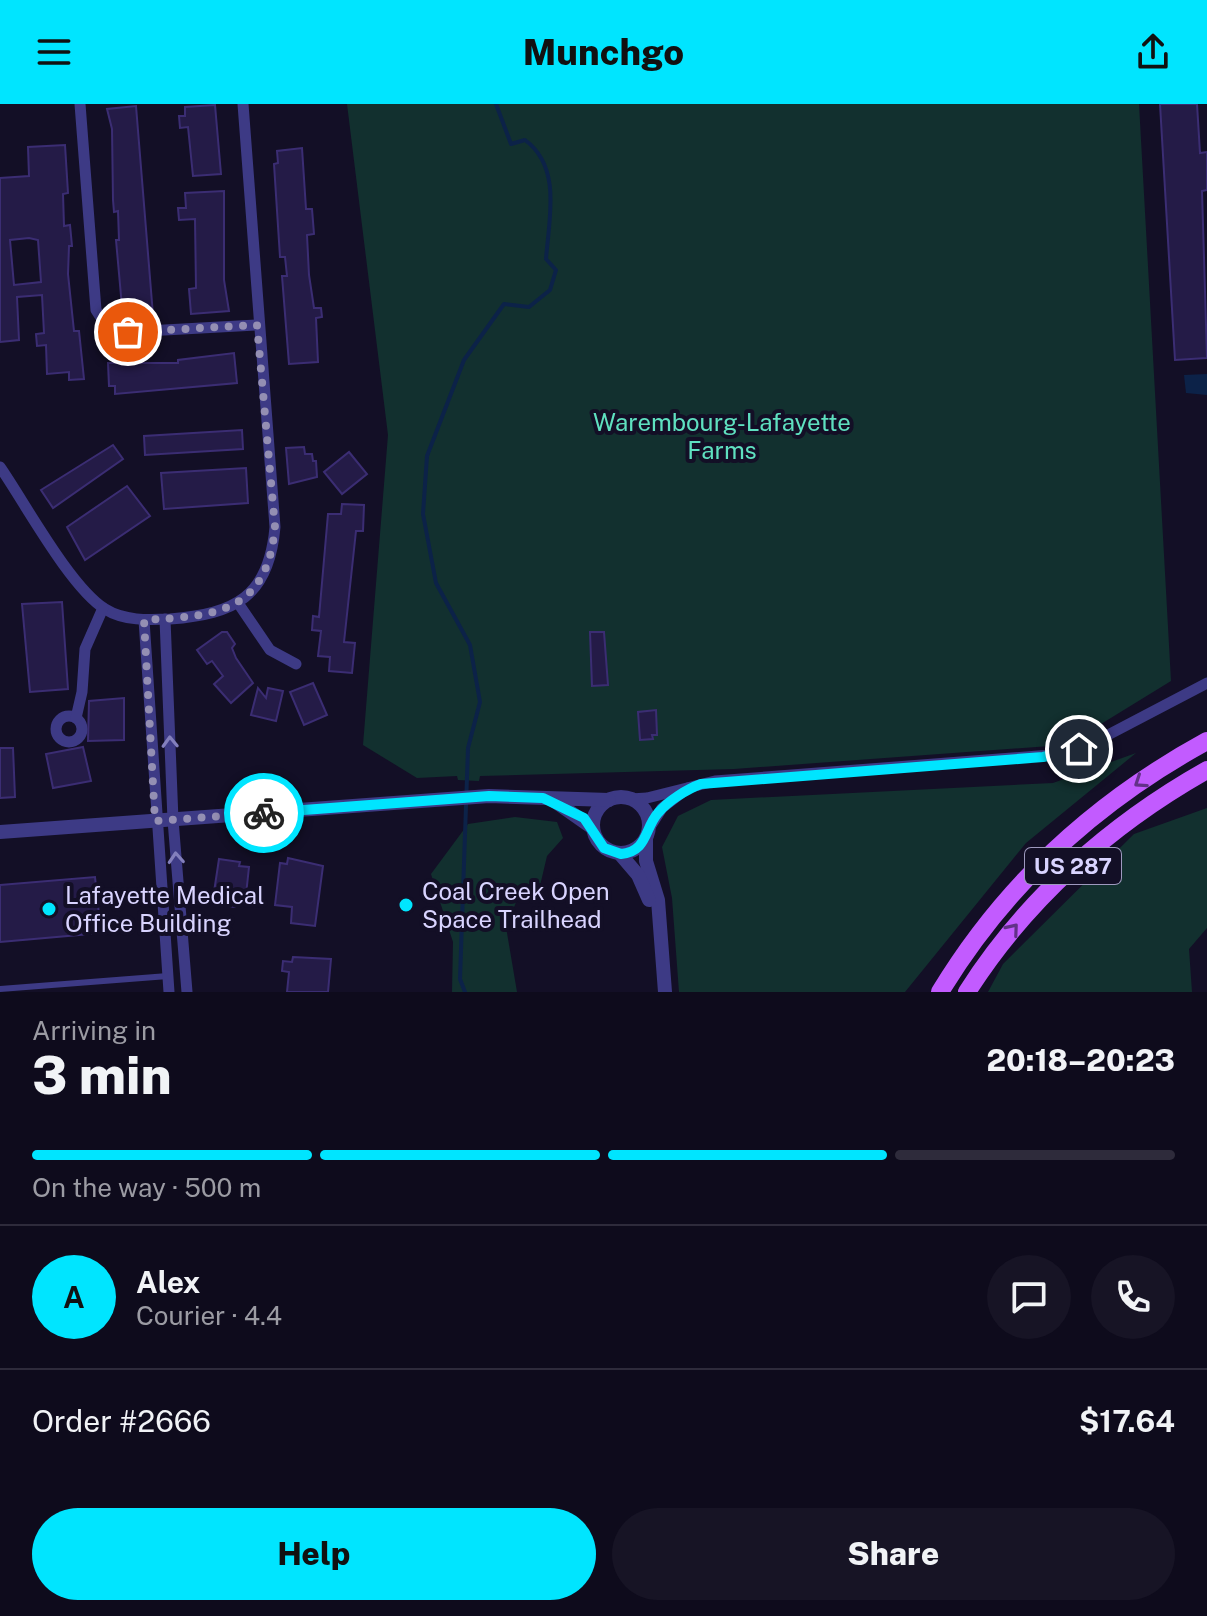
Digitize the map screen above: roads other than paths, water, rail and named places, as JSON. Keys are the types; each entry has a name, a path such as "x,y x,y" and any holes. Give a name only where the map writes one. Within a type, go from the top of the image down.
{"main road":[{"name":"US 287","path":"940,992 972,940 1044,859 1112,801 1207,741"},
{"name":"US 287","path":"967,992 1004,940 1070,869 1128,821 1207,770"}],"street":[{"path":"80,104 96,310 107,327 128,332 257,325"},
{"path":"0,467 82,589 103,608 144,620 207,616 238,603 264,576 272,556 275,527 257,325 243,104"},
{"path":"238,603 270,650 296,664"},
{"path":"76,718 82,692 85,649 103,608"},
{"path":"165,619 173,820 187,992"},
{"path":"144,620 155,821 169,992"},
{"path":"0,832 489,796 631,799 715,781 1063,754 1106,736 1207,683"},
{"path":"620,854 633,851 662,808 688,788"},
{"path":"553,799 593,828 600,844 620,854 638,875 660,935"},
{"path":"631,799 644,809 648,832 646,861 658,900 665,992"},
{"path":"593,828 597,812 609,800"}],"lane":[{"path":"0,989 168,976"}],"water":[{"path":"1207,374 1207,395 1186,393 1184,375"}],"waterway":[{"path":"465,992 460,979 468,748 480,702 470,645 436,583 423,514 427,456 464,360 504,304 529,307 550,290 556,270 546,259 550,195 544,164 537,151 525,140 511,144 496,104"}],"place":[{"name":"Coal Creek Open Space Trailhead","path":"406,905"},
{"name":"Lafayette Medical Office Building","path":"49,909"}],"park label":[{"name":"Warembourg-Lafayette Farms","path":"722,436"}]}
